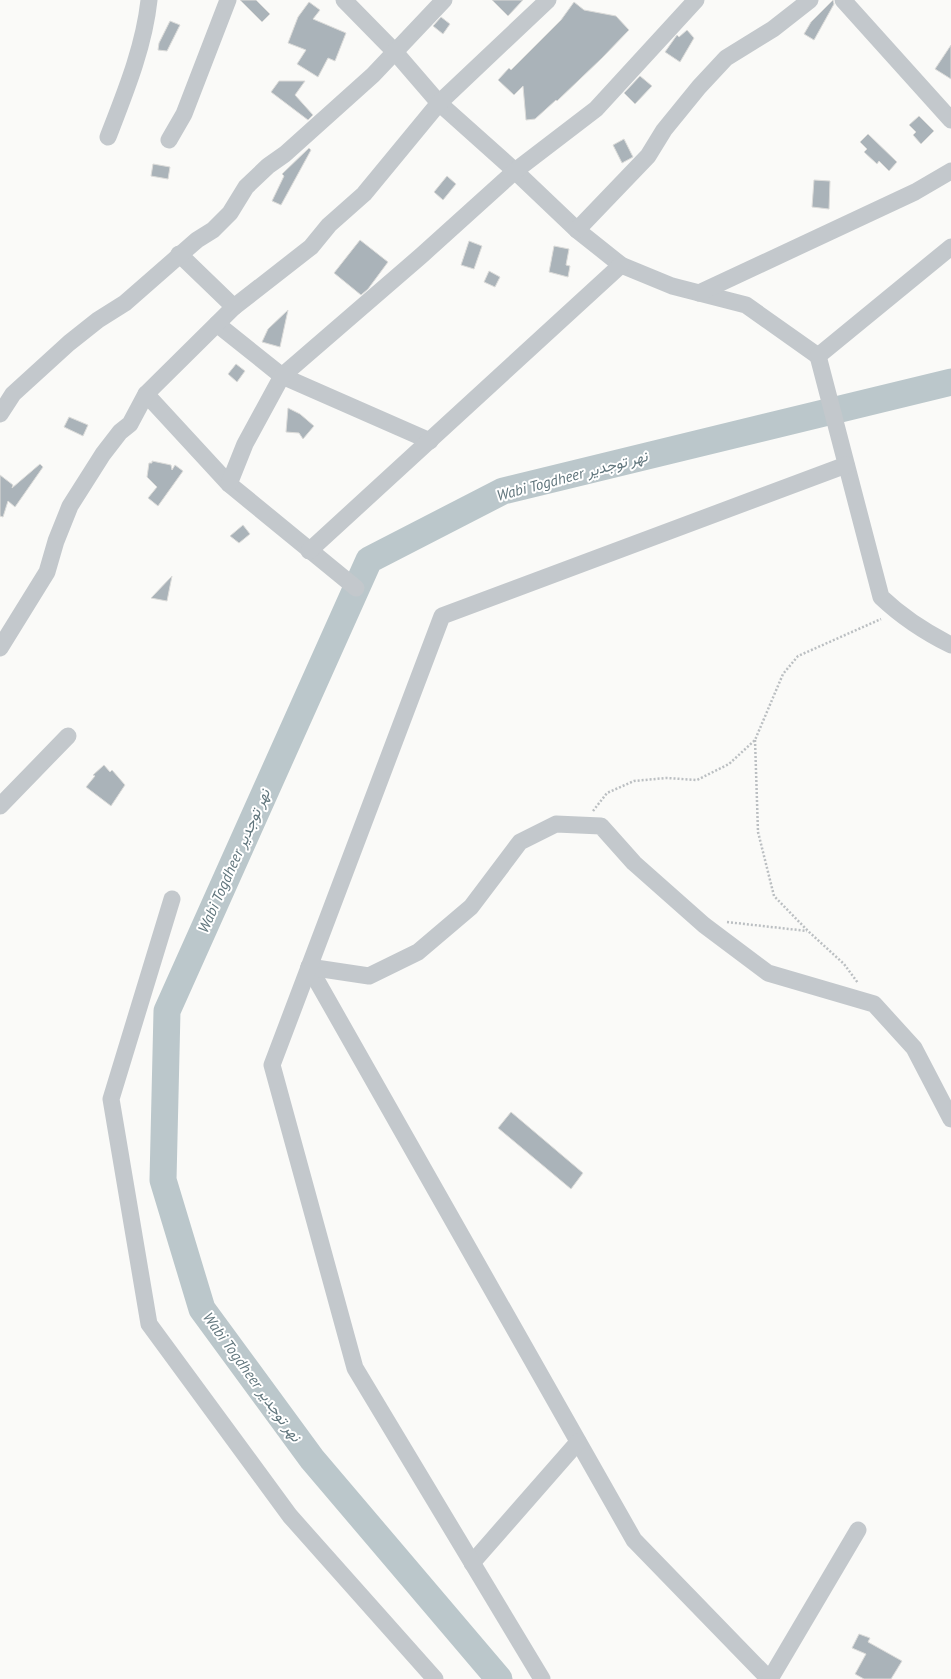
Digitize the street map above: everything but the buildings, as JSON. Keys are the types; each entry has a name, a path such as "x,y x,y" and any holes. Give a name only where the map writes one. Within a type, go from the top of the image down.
{"street":[{"path":"108,137 130,77 147,17 149,0"},
{"path":"169,140 184,114 228,0"},
{"path":"344,0 395,52 439,103 515,171 577,230 621,265 672,286 746,305 818,356 881,597 897,612 920,628 951,646"},
{"path":"0,414 13,394 69,343 98,320 125,303 179,254 196,240 213,230 230,213 246,187 268,166 285,154 374,75 444,0"},
{"path":"0,648 47,572 56,541 70,506 103,454 120,432 130,424 146,394 234,307 311,247 329,225 364,194 439,103 548,0"},
{"path":"229,484 245,444 282,376 422,255 515,171 596,109 696,0"},
{"path":"577,230 648,156 664,130 699,87 726,58 773,29 810,0"},
{"path":"843,0 951,120"},
{"path":"698,293 915,192 951,172"},
{"path":"818,356 951,247"},
{"path":"179,254 234,307"},
{"path":"309,550 621,265"},
{"path":"217,324 282,376 430,440"},
{"path":"146,394 229,484 356,588"},
{"path":"542,1679 355,1368 272,1065 442,616 846,465"},
{"path":"0,806 68,736"},
{"path":"309,967 369,976 418,952 471,907 520,842 556,824 601,826 634,863 704,925 768,973 874,1004 914,1048 951,1119"},
{"path":"172,899 111,1099 150,1324 290,1516 435,1679"},
{"path":"309,967 634,1540 770,1679 858,1530"},
{"path":"472,1563 578,1442"}],"path":[{"path":"582,825 607,792 634,781 666,778 697,780 729,764 755,740 783,674 798,656 897,612"},
{"path":"755,740 758,832 774,896 808,931 844,964 874,1004"},
{"path":"723,921 808,931"}],"waterway":[{"name":"Wabi Togdheer نهر توجدير","path":"499,1679 312,1459 202,1309 163,1180 167,1011 369,560 503,491 951,382"}]}
